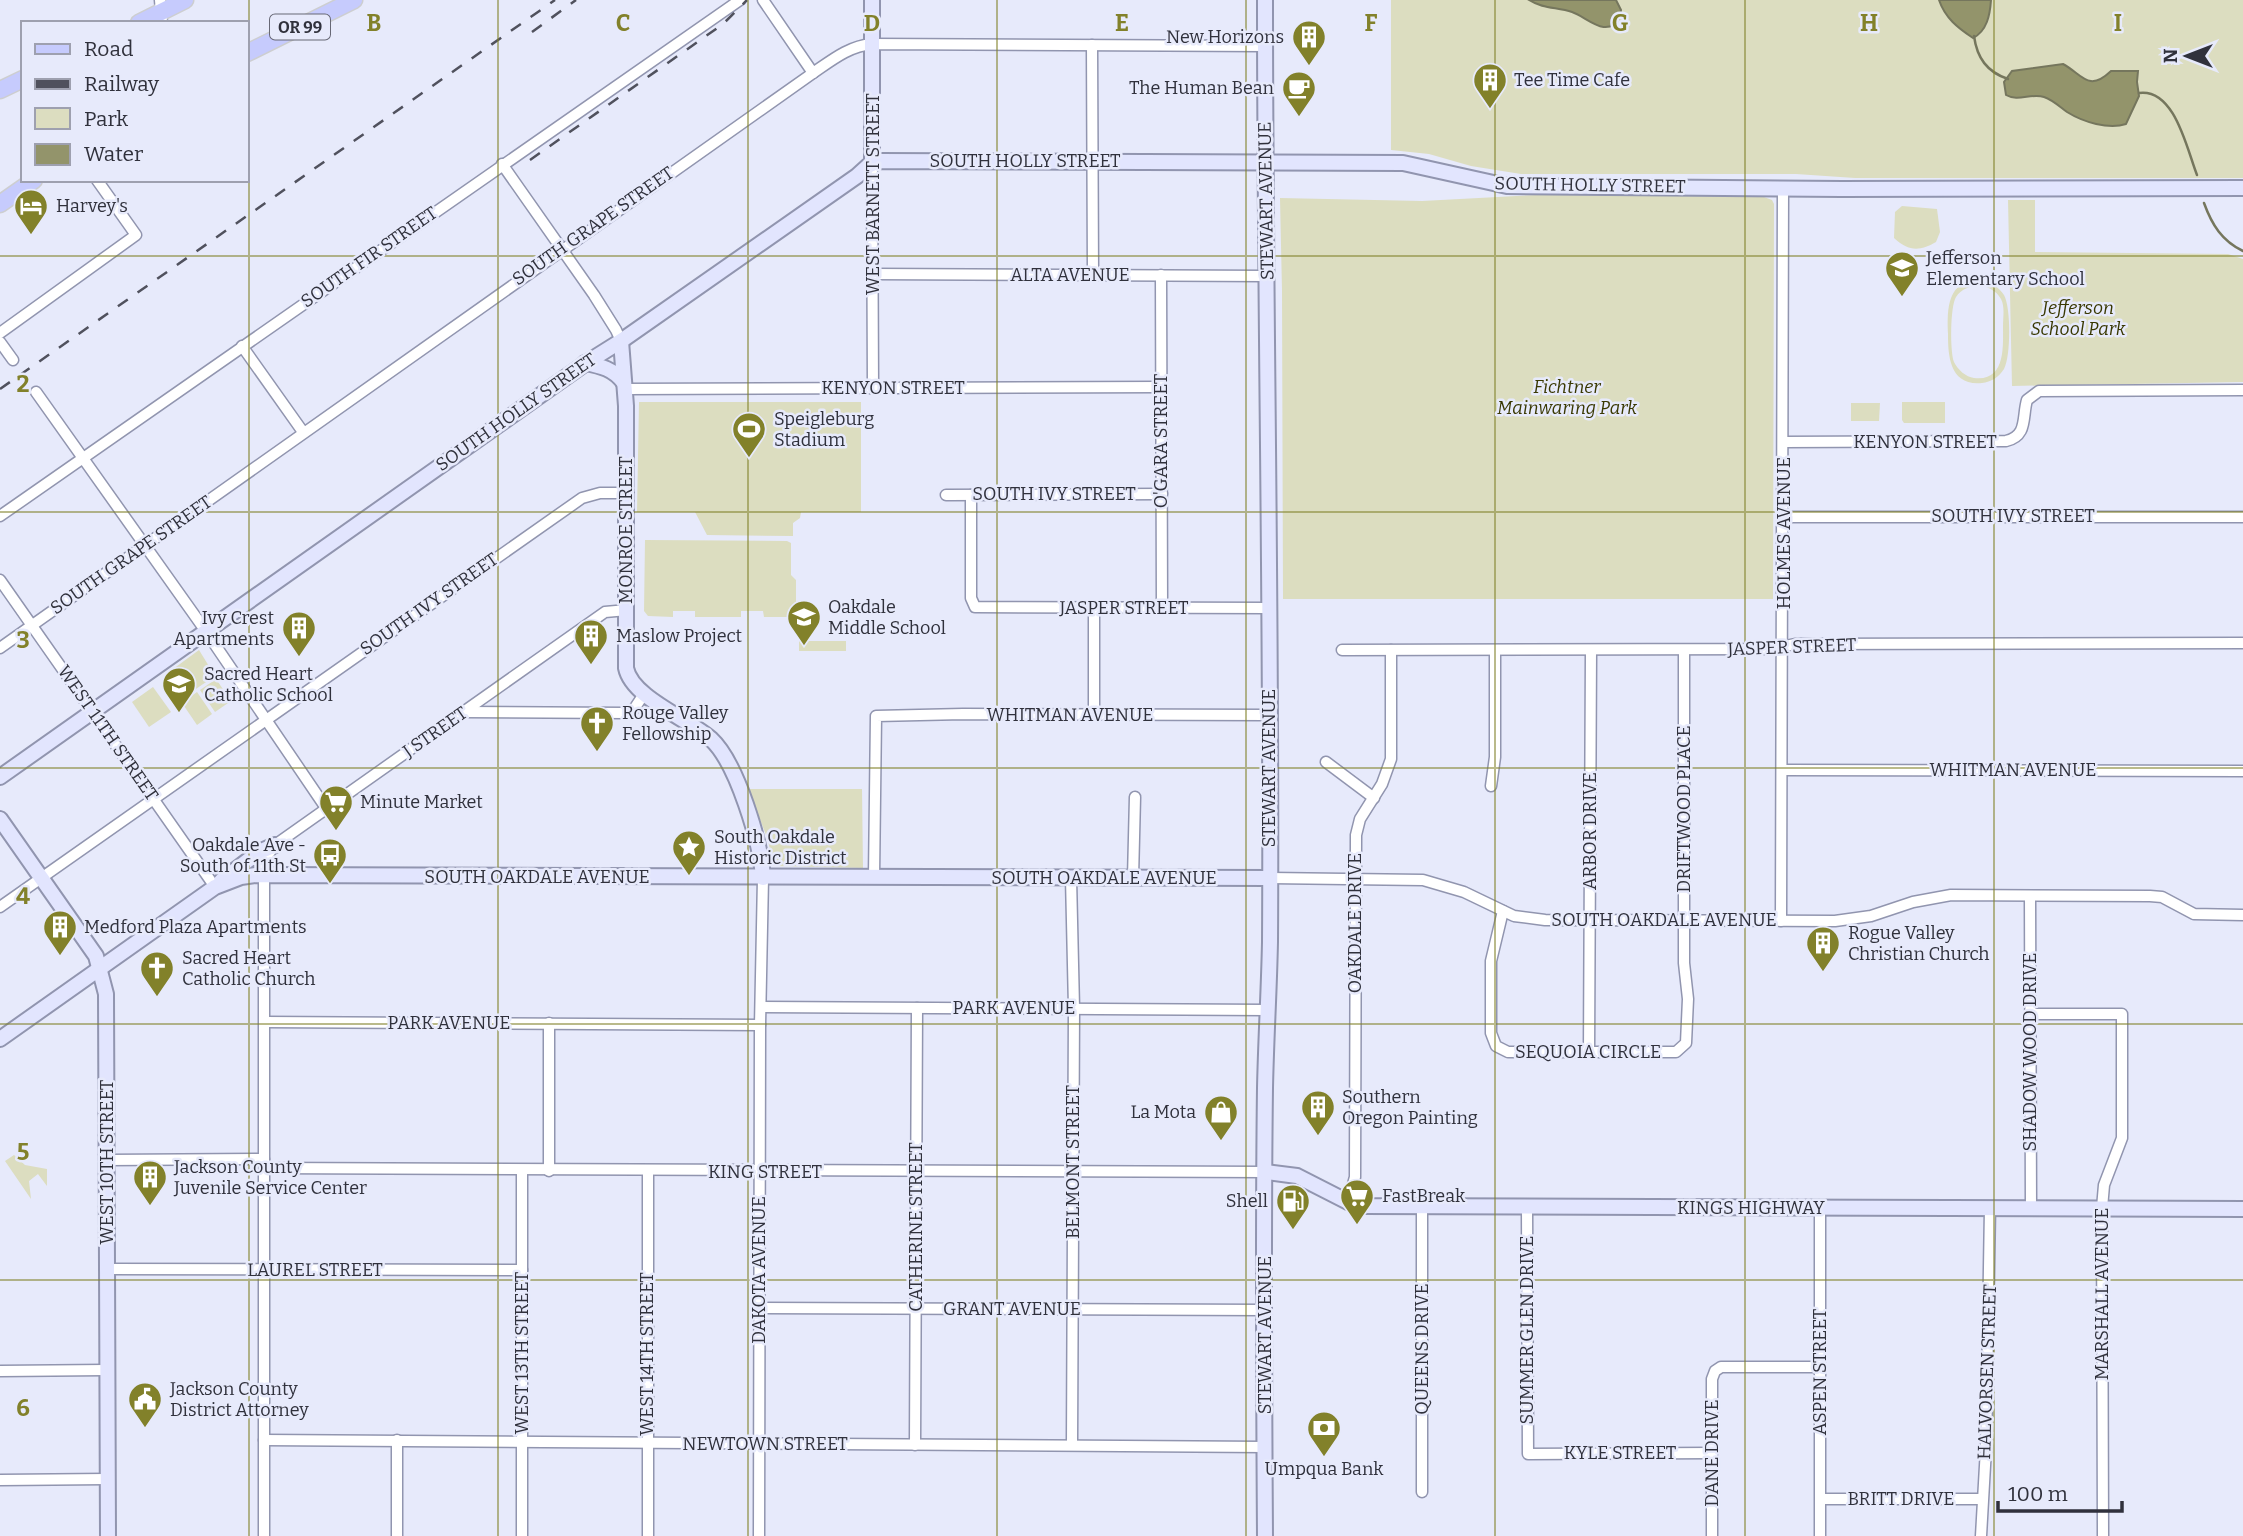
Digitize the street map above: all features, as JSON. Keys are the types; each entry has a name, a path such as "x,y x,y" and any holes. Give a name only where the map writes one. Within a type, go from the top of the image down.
{"main road":[{"path":"143,21 185,0"},
{"name":"OR 99","path":"248,53 354,0"},
{"path":"0,90 21,80"},
{"path":"0,204 31,182"}],"street":[{"name":"SOUTH FIR STREET","path":"0,516 740,0"},
{"path":"763,0 813,72"},
{"name":"WEST BARNETT STREET","path":"872,0 873,388"},
{"name":"STEWART AVENUE","path":"1265,0 1270,608 1265,1536"},
{"name":"SOUTH GRAPE STREET","path":"0,648 561,249 813,72 849,50 873,44 1265,46"},
{"path":"1092,45 1093,275"},
{"name":"SOUTH HOLLY STREET","path":"0,777 585,363 621,341 872,163 883,160 1403,163 1507,186 2243,188"},
{"name":"MONROE STREET","path":"502,164 621,341 625,386 628,677 644,694 709,738 727,759 758,841 763,878"},
{"path":"0,333 136,235 98,182"},
{"name":"HOLMES AVENUE","path":"1781,921 1783,187"},
{"name":"ALTA AVENUE","path":"874,274 1267,276"},
{"name":"O'GARA STREET","path":"1161,275 1162,608"},
{"path":"0,342 13,360"},
{"path":"242,346 303,432"},
{"path":"585,363 607,368 619,375 625,386"},
{"name":"KENYON STREET","path":"625,386 1161,387"},
{"name":"KENYON STREET","path":"1784,442 2009,441 2016,438 2022,429 2027,400 2039,391 2243,390"},
{"path":"36,392 205,630 326,808"},
{"name":"SOUTH IVY STREET","path":"0,906 582,498 600,493 626,493"},
{"name":"SOUTH IVY STREET","path":"946,495 1161,494"},
{"name":"JASPER STREET","path":"971,495 971,598 972,603 979,608 1270,608"},
{"name":"SOUTH IVY STREET","path":"1784,517 2243,517"},
{"name":"WEST 11TH STREET","path":"0,580 215,887"},
{"path":"1094,608 1094,715"},
{"name":"J STREET","path":"275,845 606,612 626,610"},
{"name":"JASPER STREET","path":"1342,650 1591,651 1771,649 1795,644 2243,643"},
{"name":"OAKDALE DRIVE","path":"1348,1202 1355,1177 1357,828 1385,777 1391,759 1391,650"},
{"name":"DRIFTWOOD PLACE","path":"1681,1049 1686,1043 1688,1025 1684,920 1684,650"},
{"path":"1491,786 1495,757 1495,651"},
{"name":"ARBOR DRIVE","path":"1589,1053 1591,651"},
{"path":"463,712 626,713 634,709 644,694"},
{"name":"WHITMAN AVENUE","path":"874,877 876,716 1269,715"},
{"path":"1326,762 1374,798"},
{"name":"WHITMAN AVENUE","path":"1783,771 2243,771"},
{"path":"1133,878 1135,797"},
{"name":"WEST 10TH STREET","path":"0,819 96,956 106,995 108,1536"},
{"path":"215,887 237,866 275,845"},
{"path":"264,1536 264,875 266,855 275,845"},
{"name":"SOUTH OAKDALE AVENUE","path":"0,1039 215,887 241,877 264,875 1412,879 1464,892 1503,911 1532,919 1852,920 1929,898 1951,895 2150,895 2162,897 2194,914 2243,915"},
{"name":"DAKOTA AVENUE","path":"759,1536 760,1025 763,878"},
{"name":"BELMONT STREET","path":"1071,878 1074,1008 1072,1446"},
{"name":"SHADOW WOOD DRIVE","path":"2030,895 2031,1208"},
{"name":"SEQUOIA CIRCLE","path":"1503,911 1491,961 1492,1033 1496,1046 1507,1052 1676,1052 1681,1049"},
{"name":"PARK AVENUE","path":"762,1007 1267,1010"},
{"name":"CATHERINE STREET","path":"915,1445 917,1008"},
{"name":"MARSHALL AVENUE","path":"2030,1014 2122,1014 2122,1138 2104,1185 2102,1208 2103,1536"},
{"name":"PARK AVENUE","path":"265,1022 760,1025"},
{"path":"549,1023 549,1171"},
{"name":"KING STREET","path":"107,1160 522,1171 1266,1172"},
{"name":"WEST 13TH STREET","path":"522,1171 522,1536"},
{"name":"WEST 14TH STREET","path":"648,1171 648,1536"},
{"name":"KINGS HIGHWAY","path":"1266,1172 1297,1176 1348,1202 1365,1206 2243,1209"},
{"name":"QUEENS DRIVE","path":"1422,1207 1422,1492"},
{"name":"SUMMER GLEN DRIVE","path":"1527,1207 1528,1454"},
{"name":"ASPEN STREET","path":"1819,1208 1820,1536"},
{"name":"HALVORSEN STREET","path":"1981,1536 1986,1448 1990,1208"},
{"name":"LAUREL STREET","path":"107,1269 522,1270"},
{"name":"GRANT AVENUE","path":"759,1308 1265,1310"},
{"name":"DANE DRIVE","path":"1712,1536 1712,1379 1715,1371 1721,1367 1820,1367"},
{"path":"0,1371 106,1370"},
{"name":"NEWTOWN STREET","path":"264,1440 1265,1447"},
{"path":"397,1440 397,1536"},
{"name":"KYLE STREET","path":"1528,1454 1712,1453"},
{"path":"0,1480 107,1479"},
{"name":"BRITT DRIVE","path":"1821,1499 1982,1499"}],"green space":[{"path":"1391,0 2243,0 2243,178 1855,178 1796,174 1521,174 1471,166 1429,154 1391,150"},
{"name":"Fichtner Mainwaring Park","path":"1671,193 1764,197 1772,200 1774,204 1773,599 1283,599 1280,198 1422,201 1535,195"},
{"name":"Jefferson School Park","path":"2008,200 2035,200 2035,252 2228,254 2243,259 2243,382 2012,386"},
{"path":"1902,206 1937,209 1940,232 1936,242 1914,249 1904,246 1894,238 1895,212"},
{"path":"1982,280 1992,284 2004,295 2008,310 2009,343 2006,363 1997,377 1989,382 1971,383 1963,380 1957,375 1950,360 1949,305 1956,290 1970,281","holes":["1979,285 1989,288 1999,296 2004,312 2000,361 1997,369 1984,378 1974,378 1962,373 1954,362 1952,349 1952,319 1956,297 1963,290"]},
{"name":"Speigleburg Stadium","path":"639,402 861,402 861,512 801,512 800,518 793,523 793,536 707,535 695,512 637,512"},
{"path":"1902,402 1945,402 1945,423 1904,423"},
{"path":"1851,403 1880,403 1879,421 1851,421"},
{"path":"645,540 791,543 791,575 796,580 796,617 764,617 763,611 741,611 741,617 695,617 695,611 673,611 673,617 648,616 644,611"},
{"path":"799,641 846,641 846,651 799,651"},
{"path":"199,650 215,676 184,697 169,672"},
{"path":"216,679 231,701 215,712 200,690"},
{"path":"153,687 171,712 149,727 132,702"},
{"path":"197,692 212,714 197,725 182,703"},
{"path":"748,789 862,789 863,868 773,866 768,840"},
{"path":"14,1155 25,1165 47,1169 47,1186 38,1174 29,1181 31,1199 5,1161"}],"water":[{"path":"1529,0 1616,0 1621,10 1620,17 1615,24 1603,27 1572,12"},
{"path":"1939,0 1991,0 1985,27 1973,38 1953,22"},
{"path":"2063,64 2091,81 2096,81 2111,71 2138,71 2139,96 2126,124 2096,124 2073,116 2044,97 2015,98 2006,95 2004,82 2012,71"}],"waterway":[{"path":"1974,36 1984,63 2008,79"},
{"path":"2139,93 2151,94 2162,100 2171,110 2197,175"},
{"path":"2204,203 2219,232 2243,251"}],"railway":[{"path":"0,389 555,0"},
{"path":"532,32 576,0"},
{"path":"530,160 723,24 747,0"}],"place":[{"name":"New Horizons","path":"1309,67"},
{"name":"Tee Time Cafe","path":"1490,110"},
{"name":"The Human Bean","path":"1299,118"},
{"name":"Harvey's","path":"31,236"},
{"name":"Jefferson Elementary School","path":"1902,298"},
{"name":"Speigleburg Stadium","path":"749,459"},
{"name":"Oakdale Middle School","path":"804,647"},
{"name":"Ivy Crest Apartments","path":"299,658"},
{"name":"Maslow Project","path":"591,666"},
{"name":"Sacred Heart Catholic School","path":"179,714"},
{"name":"Rouge Valley Fellowship","path":"597,753"},
{"name":"Minute Market","path":"336,832"},
{"name":"South Oakdale Historic District","path":"689,877"},
{"name":"Oakdale Ave - South of 11th St","path":"330,885"},
{"name":"Medford Plaza Apartments","path":"60,957"},
{"name":"Rogue Valley Christian Church","path":"1823,973"},
{"name":"Sacred Heart Catholic Church","path":"157,998"},
{"name":"Southern Oregon Painting","path":"1318,1137"},
{"name":"La Mota","path":"1221,1142"},
{"name":"Jackson County Juvenile Service Center","path":"150,1207"},
{"name":"FastBreak","path":"1357,1226"},
{"name":"Shell","path":"1293,1231"},
{"name":"Jackson County District Attorney","path":"145,1429"},
{"name":"Umpqua Bank","path":"1324,1458"}]}
